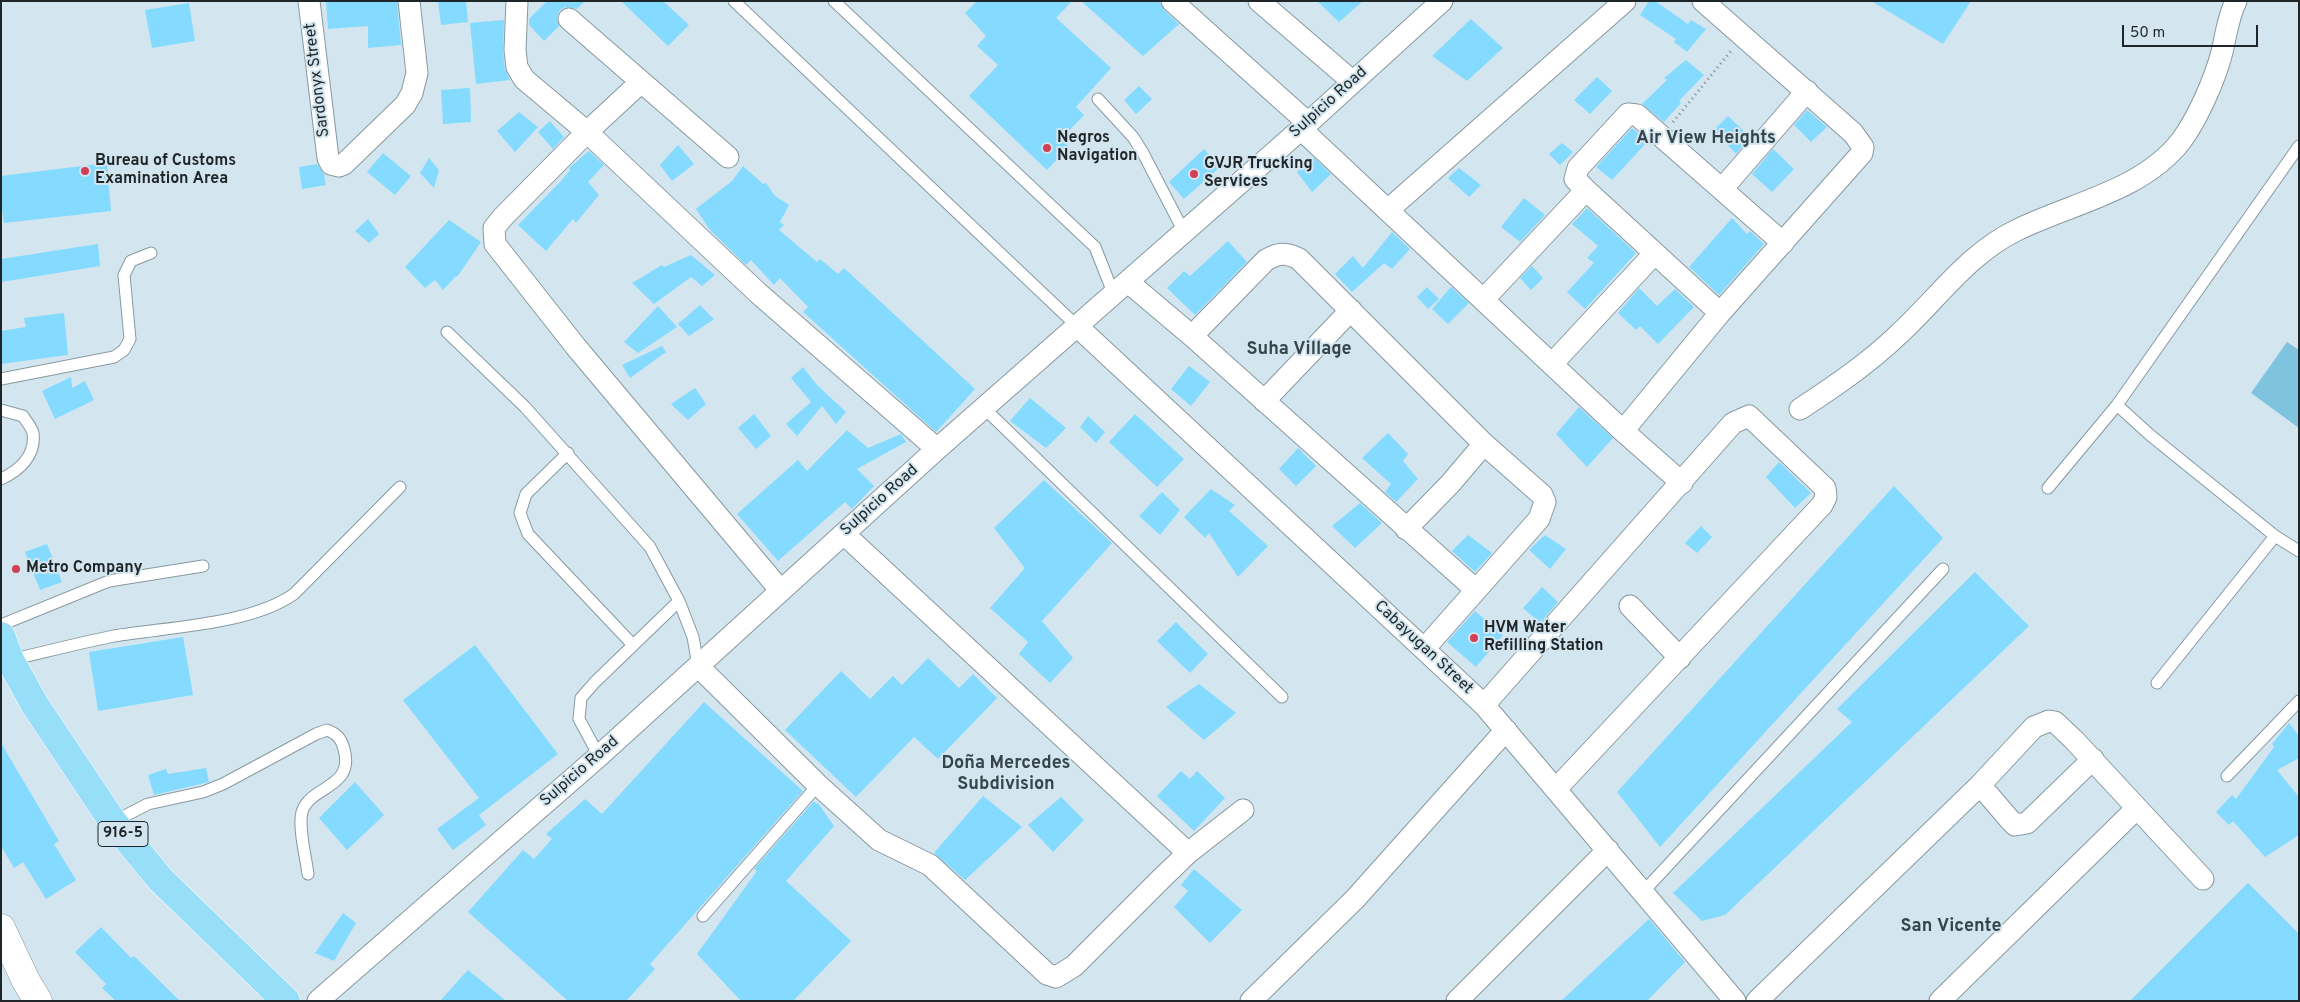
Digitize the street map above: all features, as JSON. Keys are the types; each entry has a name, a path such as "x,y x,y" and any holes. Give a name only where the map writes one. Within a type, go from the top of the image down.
{"main road":[{"name":"916-5","path":"6,648 54,735 113,822 161,880 286,1001"}],"street":[{"name":"Sardonyx Street","path":"309,1 328,158 334,165 344,164 405,105 412,93 417,73 409,1"},
{"path":"517,1 515,50 517,67 532,88 587,132 758,293 937,449"},
{"path":"1172,1 1483,300 1623,431 1682,483"},
{"path":"1259,1 1353,82"},
{"name":"Sulpicio Road","path":"318,1001 599,756 937,449 1078,327 1442,1"},
{"path":"1388,210 1624,1"},
{"path":"1623,431 1720,313 1862,153 1863,147 1853,132 1703,1"},
{"path":"1800,409 1835,386 1891,342 1982,251 2018,229 2125,184 2151,169 2170,153 2193,122 2214,77 2222,53 2227,26 2236,1"},
{"path":"569,19 640,83 728,157"},
{"path":"640,83 587,132 494,228 495,244 576,347 781,591"},
{"path":"1722,189 1807,91"},
{"path":"1720,313 1575,179 1576,173 1628,114 1637,115 1662,135 1783,243"},
{"path":"1483,300 1586,190"},
{"path":"1192,336 1266,260 1283,254 1299,259 1484,444 1542,495 1545,502 1539,519 1424,648"},
{"path":"1552,364 1654,254"},
{"path":"1121,288 1192,336 1476,590"},
{"path":"1264,401 1351,310"},
{"name":"Cabayugan Street","path":"1078,327 1484,705 1735,1001"},
{"path":"1484,705 1733,424 1750,416 1825,488 1826,497 1822,505 1556,789"},
{"path":"1406,529 1450,484 1484,444"},
{"path":"844,534 1188,853"},
{"path":"1630,606 1680,658"},
{"path":"698,666 818,785 879,840 930,866 1047,974 1056,977 1074,966 1188,853 1243,810"},
{"path":"1757,1001 1980,785 2034,727 2049,721 2055,722 2061,727 2093,760 2203,880"},
{"path":"1251,1001 1355,899 1506,730"},
{"path":"1980,785 2010,820 2015,825 2021,826 2027,823 2093,760"},
{"path":"1940,1001 2136,809"},
{"path":"1457,1001 1608,850"},
{"path":"1,928 26,981 38,1001"}],"lane":[{"path":"734,1 1078,327"},
{"path":"834,1 1095,247 1121,288"},
{"path":"1098,99 1133,137 1184,232"},
{"path":"2048,488 2117,405 2299,146"},
{"path":"1,379 114,357 119,354 130,339 124,275 131,261 150,253"},
{"path":"447,332 525,407 650,547 679,601 693,637 698,666"},
{"path":"2117,405 2150,435 2275,536 2299,551"},
{"path":"984,408 1282,697"},
{"path":"1,410 23,416 33,432 32,452 15,472 1,479"},
{"path":"568,453 526,494 520,513 528,534 633,645"},
{"path":"6,648 113,636 231,618 285,600 294,594 400,487"},
{"path":"2157,683 2275,536"},
{"path":"1,625 109,581 203,566"},
{"path":"1644,892 1943,569"},
{"path":"599,756 579,720 581,698 679,601"},
{"path":"2227,776 2299,701"},
{"path":"113,822 148,804 203,792 223,784 316,734 327,730 337,734 340,738 347,760 345,770 338,779 302,811 308,874"},
{"path":"704,916 818,785"}],"path":[{"path":"1662,135 1744,35"}],"shaded area":[{"path":"2287,342 2299,350 2299,428 2251,393"}],"building":[{"path":"326,1 397,1 401,45 368,48 368,26 328,29"},
{"path":"438,1 466,1 468,22 441,25"},
{"path":"547,1 585,1 577,9 565,7 560,10 557,17 559,26 544,41 529,25 529,19"},
{"path":"621,1 663,1 689,25 668,46"},
{"path":"977,1 1072,1 1056,18 1111,68 1076,107 1084,115 1061,139 1069,147 1047,170 969,96 998,65 977,46 986,36 965,13"},
{"path":"1081,1 1159,1 1164,10 1179,24 1143,56"},
{"path":"1317,1 1363,1 1339,22"},
{"path":"1649,1 1655,1 1688,24 1691,20 1706,29 1687,52 1674,42 1676,39 1640,15"},
{"path":"1871,1 1971,1 1943,44"},
{"path":"189,3 195,41 152,48 145,10"},
{"path":"1471,19 1503,48 1467,81 1432,56"},
{"path":"504,20 503,51 505,69 510,80 476,84 470,23"},
{"path":"1686,60 1704,75 1679,101 1681,103 1664,122 1642,104 1667,80 1664,78"},
{"path":"1597,77 1612,91 1590,114 1574,100"},
{"path":"1139,86 1152,99 1136,114 1124,100"},
{"path":"470,88 471,122 443,124 441,90"},
{"path":"1807,110 1827,127 1811,142 1794,125"},
{"path":"519,112 538,127 515,152 497,131"},
{"path":"1728,116 1750,137 1736,154 1714,130"},
{"path":"550,121 564,137 553,149 538,132"},
{"path":"1632,128 1648,141 1612,180 1596,167"},
{"path":"1562,143 1573,152 1560,165 1549,154"},
{"path":"678,145 694,164 672,181 660,165"},
{"path":"1204,149 1220,167 1184,199 1169,182"},
{"path":"1773,149 1794,169 1772,192 1752,174"},
{"path":"589,151 604,165 588,182 599,195 576,223 573,219 546,251 518,225 561,181 570,170 569,168"},
{"path":"383,153 411,176 395,195 367,172"},
{"path":"1313,157 1331,174 1312,192 1297,172"},
{"path":"429,158 439,170 434,188 420,173"},
{"path":"107,163 111,211 4,223 1,203 1,176"},
{"path":"317,164 324,174 326,185 302,189 299,167"},
{"path":"743,166 763,184 766,183 775,196 789,205 780,222 784,225 779,230 817,262 820,259 838,274 844,268 975,389 936,432 803,312 808,307 780,278 774,285 751,260 746,265 710,230 696,209 732,181"},
{"path":"1459,168 1481,185 1469,197 1448,178"},
{"path":"1524,198 1545,215 1520,242 1501,227"},
{"path":"1587,208 1636,253 1585,309 1567,292 1594,263 1587,258 1598,246 1572,224"},
{"path":"1732,218 1747,234 1750,231 1764,244 1719,295 1689,267"},
{"path":"368,219 379,234 369,243 355,231"},
{"path":"449,220 481,242 457,277 443,290 435,280 425,288 405,267"},
{"path":"1392,232 1410,249 1392,269 1384,263 1352,292 1335,274 1353,256 1363,268"},
{"path":"1228,241 1247,262 1195,315 1167,288 1184,271 1190,276"},
{"path":"98,244 100,266 1,282 1,259"},
{"path":"691,255 715,275 702,286 691,277 654,304 632,283 662,265 664,267"},
{"path":"1532,266 1543,278 1531,290 1520,278"},
{"path":"1427,287 1439,299 1428,309 1417,297"},
{"path":"1451,287 1469,303 1448,324 1432,309"},
{"path":"1639,288 1657,306 1675,289 1694,307 1658,344 1640,326 1636,330 1618,313"},
{"path":"700,305 714,319 689,336 678,324"},
{"path":"658,306 677,327 638,353 624,342"},
{"path":"64,313 68,355 1,364 1,331 26,327 24,318"},
{"path":"662,346 666,352 630,378 622,365"},
{"path":"1189,366 1210,382 1191,406 1171,389"},
{"path":"803,367 817,385 846,412 836,424 822,406 797,436 786,424 811,402 791,378"},
{"path":"71,377 72,388 85,381 94,400 55,419 42,391"},
{"path":"695,388 706,404 688,420 671,404"},
{"path":"1030,398 1066,428 1046,448 1010,421"},
{"path":"1579,407 1613,438 1587,467 1556,434"},
{"path":"754,414 771,436 756,449 738,428"},
{"path":"1135,414 1184,459 1157,487 1109,442"},
{"path":"1088,416 1105,432 1096,443 1080,427"},
{"path":"847,430 868,448 901,434 906,442 857,469 874,486 852,509 845,502 778,561 737,514 798,460 807,471"},
{"path":"1388,433 1408,454 1403,461 1418,479 1396,502 1385,492 1391,484 1362,458"},
{"path":"1298,448 1316,466 1296,486 1279,469"},
{"path":"1779,462 1811,493 1795,508 1766,477"},
{"path":"1044,480 1112,543 1042,621 1073,658 1050,683 1019,654 1028,642 990,608 1025,568 994,528"},
{"path":"1894,486 1943,538 1660,847 1617,792"},
{"path":"1211,489 1235,505 1229,511 1268,546 1238,577 1209,533 1205,538 1184,517"},
{"path":"1162,492 1180,510 1160,535 1139,516"},
{"path":"1360,503 1382,523 1355,548 1332,526"},
{"path":"1701,526 1712,537 1697,553 1685,543"},
{"path":"1468,535 1492,553 1475,572 1452,551"},
{"path":"1545,535 1566,549 1550,569 1529,550"},
{"path":"47,544 62,582 40,590 25,552"},
{"path":"1975,572 2029,626 1725,915 1702,921 1673,893 1852,722 1837,709"},
{"path":"1542,587 1558,602 1540,623 1523,608"},
{"path":"1475,611 1503,635 1476,667 1447,642"},
{"path":"1176,622 1208,654 1190,673 1157,641"},
{"path":"183,637 193,695 98,711 89,652"},
{"path":"475,645 558,754 479,815 486,825 453,850 437,829 479,798 403,700"},
{"path":"928,658 959,688 973,674 997,698 938,759 914,737 856,797 785,730 841,671 870,699 893,676 902,685"},
{"path":"1199,684 1236,713 1204,740 1166,707"},
{"path":"704,702 803,791 650,964 655,969 626,1001 568,1001 468,912 523,850 534,859 552,839 546,834 585,799 602,814"},
{"path":"2289,723 2299,736 2299,758 2277,770 2299,797 2299,835 2265,857 2233,821 2229,825 2216,812 2232,795 2236,799 2274,747 2272,744"},
{"path":"1,743 59,841 54,844 76,880 46,899 23,862 14,868 1,846"},
{"path":"206,768 209,782 154,795 148,775 166,769 168,774"},
{"path":"1181,771 1190,779 1197,771 1225,798 1194,831 1157,796"},
{"path":"355,782 384,815 347,850 319,818"},
{"path":"983,796 1022,827 965,880 934,853"},
{"path":"1061,797 1084,820 1053,852 1028,825"},
{"path":"814,801 818,803 834,826 786,881 851,941 793,1001 741,1001 697,954 757,871 754,869"},
{"path":"1194,869 1242,910 1210,943 1174,907 1188,891 1181,885"},
{"path":"2248,883 2299,934 2299,1001 2130,1001"},
{"path":"343,913 356,923 334,961 315,953"},
{"path":"1649,919 1685,962 1647,1001 1561,1001"},
{"path":"101,927 131,958 134,956 180,1001 116,1001 102,988 106,984 75,952"},
{"path":"468,970 506,1001 440,1001"}],"place":[{"name":"Negros Navigation","path":"1047,148"},
{"name":"Bureau of Customs Examination Area","path":"85,171"},
{"name":"GVJR Trucking Services","path":"1194,174"},
{"name":"Metro Company","path":"16,569"},
{"name":"HVM Water Refilling Station","path":"1474,638"}],"district":[{"name":"Air View Heights","path":"1706,139"},
{"name":"Suha Village","path":"1299,350"},
{"name":"Doña Mercedes Subdivision","path":"1006,774"},
{"name":"San Vicente","path":"1951,927"}]}
